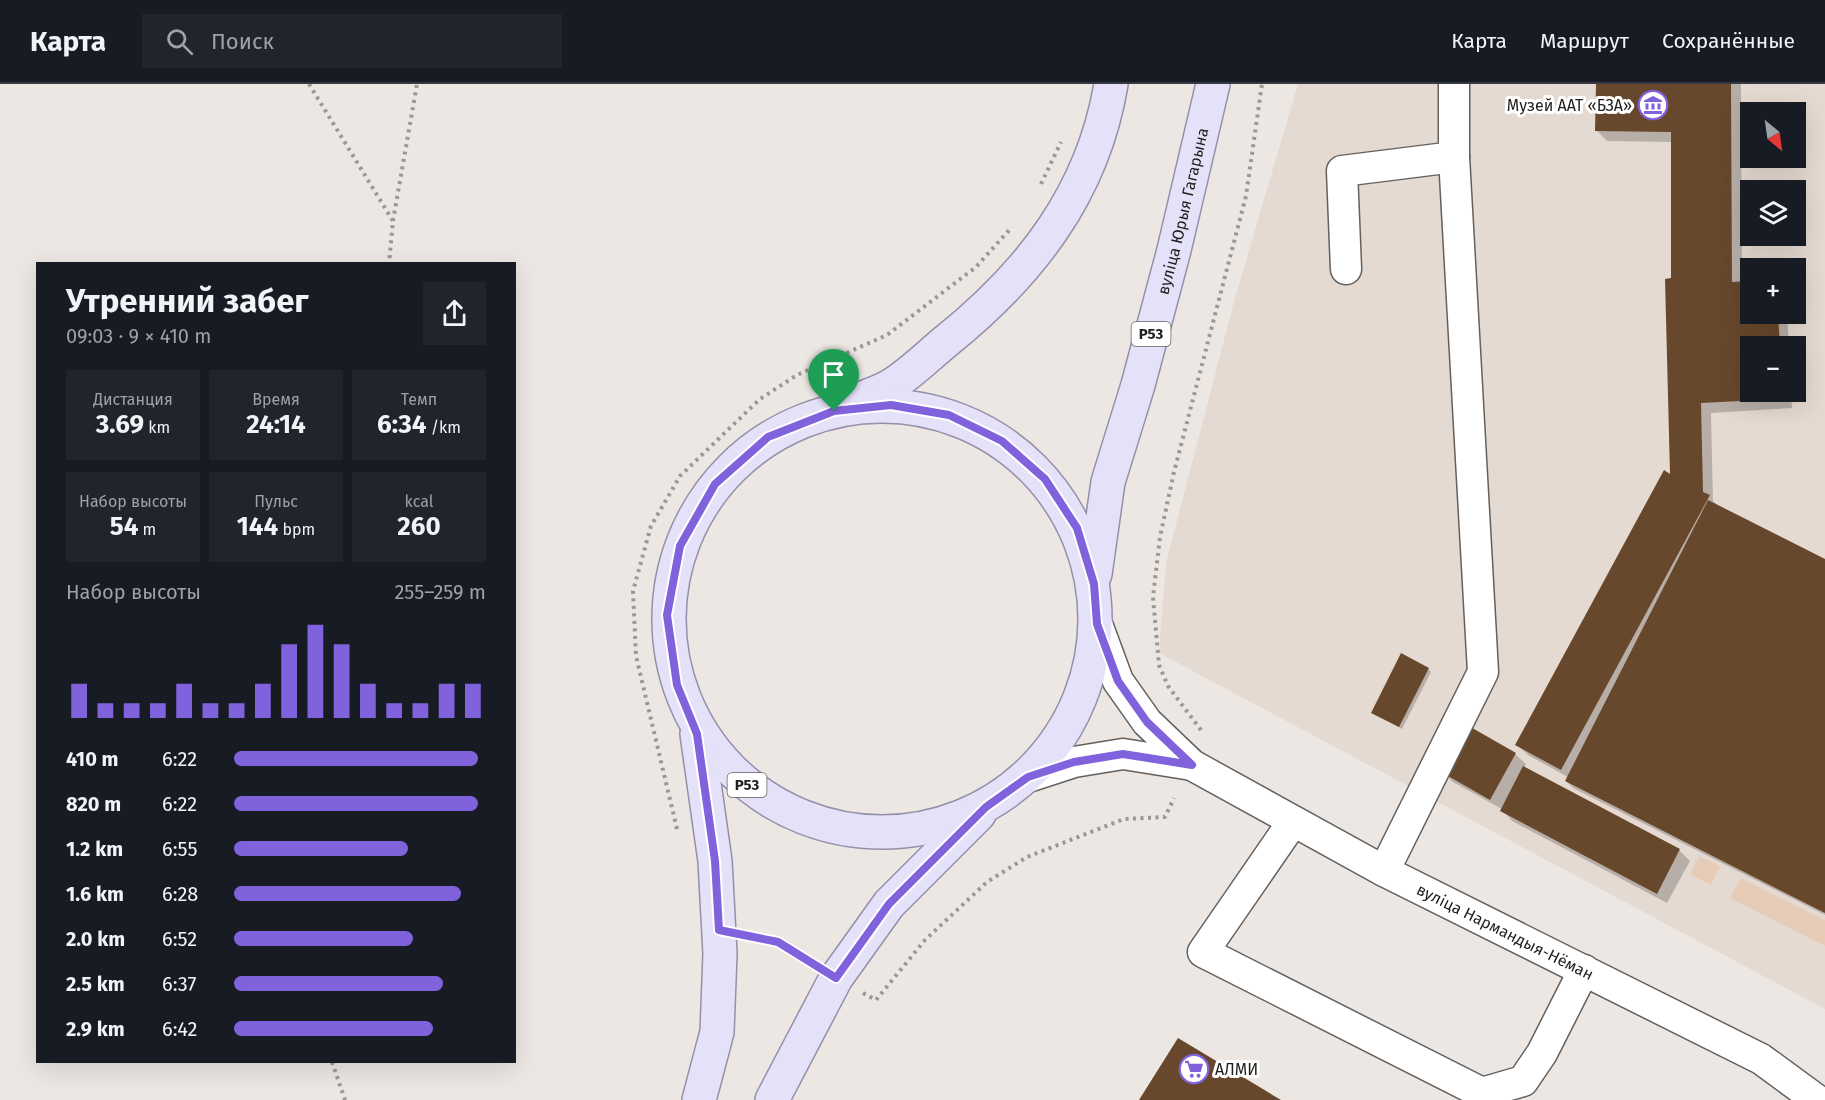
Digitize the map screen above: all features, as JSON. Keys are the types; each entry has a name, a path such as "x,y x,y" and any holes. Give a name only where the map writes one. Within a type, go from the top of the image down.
{"main road":[{"name":"Р53","path":"699,1100 717,1032 719,930 715,861 697,734 677,685 667,615 680,546 715,484 768,437 891,385 976,317 1041,249 1072,202 1104,123 1111,84"},
{"name":"вуліца Юрыя Гагарына","path":"1094,584 1108,482 1138,385 1174,250 1213,84"},
{"name":"Р53","path":"772,1100 836,978 889,904 986,807 1028,777 1064,732 1088,681 1097,624 1094,584 1077,528 1045,479 1002,441 949,415 891,405 834,411"},
{"name":"Р53","path":"697,734 753,791 807,820 867,834 929,829 986,807"}],"street":[{"path":"1384,871 1483,672 1454,157 1454,84"},
{"path":"1346,269 1342,171 1454,157"},
{"path":"1097,624 1118,681 1147,722 1192,765"},
{"path":"1028,777 1074,762 1123,754 1192,765"},
{"name":"вуліца Нармандыя-Нёман","path":"1192,765 1292,823 1384,871 1761,1059 1817,1100"},
{"path":"1292,823 1203,952 1482,1093 1523,1081 1542,1053 1584,970"}],"path":[{"path":"309,84 393,221"},
{"path":"389,262 393,221 417,84"},
{"path":"1205,736 1168,686 1159,665 1153,597 1160,537 1174,472 1246,196 1262,84"},
{"path":"1039,189 1062,139"},
{"path":"678,839 673,805 636,656 633,591 651,526 680,476 760,399 797,375 887,335 976,267 1014,225"},
{"path":"719,930 778,942 876,1000 925,939 987,882 1027,857 1124,819 1165,817 1174,798"},
{"path":"332,1063 345,1100"}],"shaded area":[{"path":"1298,84 1825,84 1825,1009 1159,653 1166,563 1235,298"},
{"path":"1699,856 1720,866 1711,885 1690,874"},
{"path":"1741,878 1825,920 1825,946 1730,898"}],"building":[{"path":"1596,84 1731,84 1732,282 1740,282 1740,324 1779,324 1779,336 1740,336 1740,401 1701,403 1703,492 1710,495 1561,770 1515,745 1664,470 1670,474 1665,279 1671,278 1671,132 1595,131"},
{"path":"1708,500 1825,559 1825,913 1565,781"},
{"path":"1401,653 1429,668 1399,727 1371,713"},
{"path":"1467,725 1516,753 1490,800 1441,772"},
{"path":"1523,766 1680,849 1657,894 1500,811"},
{"name":"АЛМИ","path":"1178,1038 1281,1100 1139,1100"}],"place":[{"name":"Музей ААТ «БЗА»","path":"1653,105"},
{"name":"АЛМИ","path":"1194,1069"}],"route":[{"path":"891,405 949,415 1002,441 1045,479 1077,528 1094,584 1097,624 1118,681 1147,722 1192,765 1123,754 1074,762 1028,777 986,807 889,904 836,978 778,942 719,930 715,861 697,734 677,685 667,615 680,546 715,484 768,437 834,411 891,405"}]}
